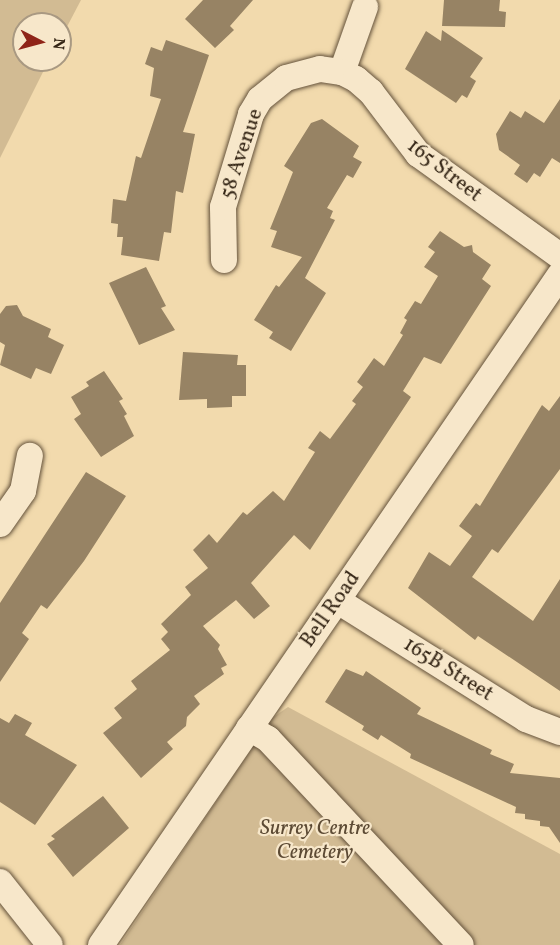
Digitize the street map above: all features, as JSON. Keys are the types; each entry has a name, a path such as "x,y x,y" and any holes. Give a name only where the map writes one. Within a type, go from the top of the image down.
{"street":[{"path":"342,72 365,7"},
{"name":"58 Avenue","path":"224,260 223,207 251,114 260,99 286,78 320,69 342,72"},
{"name":"165 Street","path":"342,72 371,92 418,154 560,256"},
{"name":"Bell Road","path":"101,945 560,275"},
{"path":"0,524 22,491 30,456"},
{"name":"165B Street","path":"338,601 526,719 560,732"},
{"path":"249,728 268,739 461,945"},
{"path":"0,882 51,945"}],"green space":[{"path":"0,0 81,0 72,17 72,12 12,12 12,72 43,72 0,158"},
{"name":"Surrey Centre Cemetery","path":"288,707 560,854 560,945 120,945 272,718"}],"building":[{"path":"203,0 253,0 230,26 234,30 215,48 185,19"},
{"path":"444,0 500,0 499,11 506,12 505,27 442,26"},
{"path":"442,30 483,58 470,77 476,81 467,98 462,95 456,103 405,69 426,31 441,41"},
{"path":"166,40 209,55 183,132 195,134 183,193 176,191 171,233 164,232 159,261 121,255 123,237 117,237 118,224 111,223 113,199 126,201 136,156 141,158 161,99 150,96 154,68 145,64 151,47 162,51"},
{"path":"560,99 560,163 552,158 540,177 534,173 527,183 514,174 520,165 499,150 496,134 510,111 521,118 525,111 544,123"},
{"path":"322,119 359,146 353,157 362,162 353,178 347,175 327,208 333,211 330,218 335,220 305,278 326,293 291,351 269,338 273,332 254,320 276,285 279,287 302,257 271,247 277,231 270,229 293,172 284,166 311,123"},
{"path":"440,231 464,247 472,245 473,252 491,265 482,279 491,286 441,364 424,357 403,391 411,397 310,550 294,535 251,583 270,606 254,619 236,600 203,626 220,645 218,649 227,665 221,668 224,674 194,696 200,704 187,717 186,726 167,742 173,749 141,778 103,733 122,718 114,708 137,689 131,681 170,650 161,639 168,632 161,624 191,595 185,587 208,568 193,550 209,534 217,543 243,512 247,515 273,491 284,501 315,452 308,448 320,431 330,439 356,404 352,401 363,387 357,382 374,358 384,366 403,335 400,333 407,320 404,318 415,301 421,304 438,276 424,267 435,252 428,247"},
{"path":"146,267 166,306 161,308 175,330 139,345 109,283"},
{"path":"17,305 23,316 51,329 48,337 64,345 51,374 36,368 31,379 0,365 5,345 0,342 0,314 6,306"},
{"path":"183,352 238,355 237,365 246,365 246,396 232,396 232,407 207,408 207,399 179,400"},
{"path":"104,371 123,399 119,401 127,414 124,416 134,436 101,457 74,419 81,414 71,397 89,386 86,382"},
{"path":"560,396 560,469 498,553 492,549 472,577 533,621 560,579 560,691 478,636 475,640 408,588 429,552 450,566 472,536 459,526 476,503 480,506 542,405 549,411"},
{"path":"86,472 126,496 84,561 47,609 41,605 22,633 29,639 0,682 0,603"},
{"path":"346,669 363,676 366,671 421,708 417,714 492,750 490,754 514,764 510,773 560,778 560,843 549,827 540,826 540,821 525,819 525,814 515,813 516,807 410,758 411,754 381,735 378,740 362,730 364,726 325,702"},
{"path":"15,714 32,723 25,735 77,765 35,825 0,802 0,718 9,723"},
{"path":"103,796 129,828 73,877 47,844 55,839 51,836"}]}
